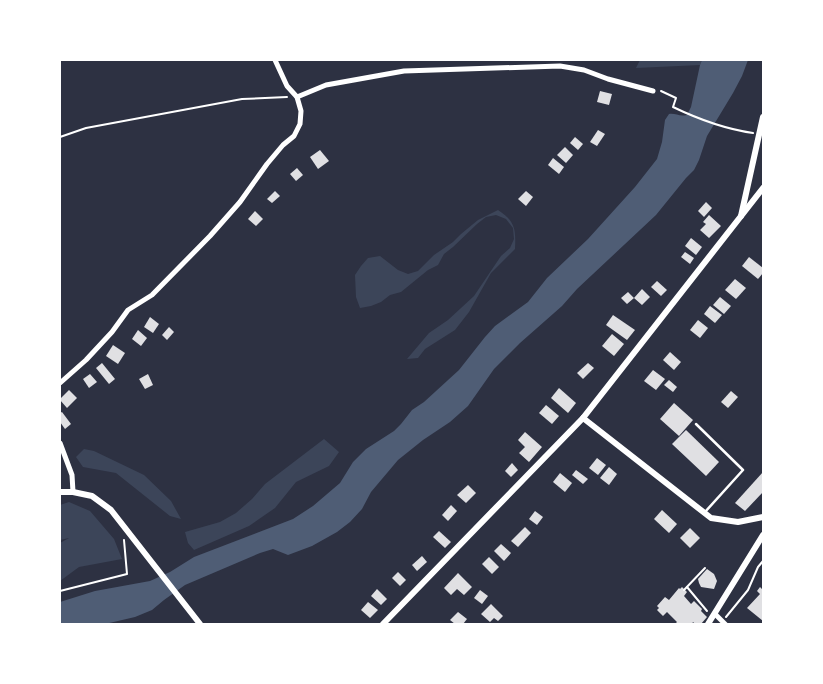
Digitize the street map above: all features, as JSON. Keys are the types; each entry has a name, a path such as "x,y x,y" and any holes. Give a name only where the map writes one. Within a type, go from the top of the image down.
{"street":[{"path":"60,383 86,360 112,332 128,310 152,294 210,236 240,202 282,145 294,136 300,124 301,111 297,97 287,86 275,60"},
{"path":"297,97 326,85 404,71 560,66 584,70 608,79 653,91"},
{"path":"740,217 763,117"},
{"path":"383,624 583,418 763,188"},
{"path":"583,418 711,518 738,522 763,517"},
{"path":"60,444 72,475 73,492"},
{"path":"60,492 73,492 92,496 111,510 200,624"},
{"path":"724,623 712,620 763,534"}],"lane":[{"path":"696,424 743,470 704,513"}],"path":[{"path":"653,91 659,90 676,98 673,106 686,113 717,125 759,134"},
{"path":"60,137 86,128 242,99 282,96 297,97"},
{"path":"60,591 126,574 124,528"},
{"path":"724,623 748,590 758,567 763,561"},
{"path":"705,568 686,588 712,620"}],"shaded area":[{"path":"640,60 702,60 700,65 636,68"},
{"path":"702,60 748,60 733,93 707,136 694,170 656,215 494,369 468,406 450,422 398,460 371,492 362,509 350,522 337,532 312,546 288,555 273,549 185,585 152,610 135,617 105,624 60,624 60,602 95,591 150,581 170,572 194,557 293,519 313,506 340,483 353,462 366,449 394,431 412,410 424,402 459,370 495,326 528,302 547,278 588,239 635,187 657,159 665,120 669,114 687,115 691,107"},
{"path":"498,210 508,218 513,226 515,231 515,249 491,273 469,312 455,330 425,349 418,358 407,359 429,333 448,320 474,296 501,256 510,248 514,239 513,228 506,219 496,215 486,217 444,254 438,265 428,270 401,292 390,295 381,302 371,306 360,308 356,297 355,275 368,258 380,256 398,270 408,274 418,271 434,255 453,242 478,220"},
{"path":"324,439 339,452 329,466 296,482 275,508 249,526 194,550 188,543 185,532 220,522 236,513 265,484"},
{"path":"84,449 94,451 144,475 171,501 181,519 170,516 116,473 83,467 76,457"},
{"path":"69,502 90,511 114,539 122,559 79,567 60,581 60,543 69,538 60,540 60,505"}],"building":[{"path":"600,91 612,94 609,105 597,102"},
{"path":"598,130 605,134 597,146 590,142"},
{"path":"575,137 583,144 578,150 570,143"},
{"path":"565,147 573,155 566,163 557,155"},
{"path":"320,150 329,161 318,169 310,157"},
{"path":"553,158 564,167 559,174 548,165"},
{"path":"297,168 303,175 296,181 290,174"},
{"path":"275,191 280,196 272,203 267,199"},
{"path":"526,191 533,197 526,206 518,199"},
{"path":"706,202 712,208 704,217 698,211"},
{"path":"255,211 263,219 256,226 248,219"},
{"path":"709,215 721,226 709,238 700,230 706,224 703,222"},
{"path":"691,238 702,247 696,255 685,246"},
{"path":"685,252 694,258 690,264 681,257"},
{"path":"749,257 763,268 763,273 758,279 742,266"},
{"path":"735,279 746,288 736,299 725,290"},
{"path":"657,281 667,290 661,296 651,287"},
{"path":"642,289 650,297 642,305 634,298"},
{"path":"628,292 634,298 627,304 621,298"},
{"path":"720,297 731,306 724,314 713,305"},
{"path":"710,306 722,315 715,323 704,314"},
{"path":"613,315 635,330 627,340 606,325"},
{"path":"150,317 159,324 153,333 144,327"},
{"path":"698,320 708,328 700,338 690,330"},
{"path":"169,327 174,332 167,340 162,335"},
{"path":"138,330 147,338 141,346 132,339"},
{"path":"612,334 624,344 614,356 602,346"},
{"path":"113,345 125,353 118,364 106,356"},
{"path":"670,352 681,362 674,370 663,360"},
{"path":"102,363 115,379 109,384 96,368"},
{"path":"588,363 594,368 583,379 577,373"},
{"path":"653,370 665,379 656,390 644,381"},
{"path":"90,374 97,382 89,388 83,379"},
{"path":"148,374 153,385 145,389 139,379"},
{"path":"669,380 677,387 673,392 664,385"},
{"path":"559,388 576,403 568,413 551,398"},
{"path":"69,390 77,398 67,408 60,399"},
{"path":"731,391 738,397 728,408 721,402"},
{"path":"674,403 693,420 679,436 660,419"},
{"path":"546,405 559,416 552,424 539,413"},
{"path":"62,412 71,424 65,429 60,422 60,413"},
{"path":"686,430 719,462 706,476 672,444"},
{"path":"525,432 542,447 529,462 519,453 525,447 518,440"},
{"path":"597,458 606,465 598,475 589,468"},
{"path":"512,463 518,470 511,477 505,471"},
{"path":"609,467 617,474 609,485 600,478"},
{"path":"576,470 588,479 583,484 572,475"},
{"path":"763,472 763,492 745,511 735,503"},
{"path":"560,473 572,483 565,492 553,482"},
{"path":"468,485 476,493 466,503 457,495"},
{"path":"451,505 457,511 448,521 442,515"},
{"path":"662,510 677,524 669,533 654,519"},
{"path":"535,511 543,517 537,525 529,519"},
{"path":"525,527 531,533 518,547 511,541"},
{"path":"690,528 700,538 690,548 680,538"},
{"path":"439,531 451,542 445,548 433,537"},
{"path":"501,544 511,553 504,561 494,551"},
{"path":"422,556 427,562 417,571 412,565"},
{"path":"489,557 499,567 492,574 482,564"},
{"path":"707,569 714,574 717,581 714,589 701,587 699,583 698,579"},
{"path":"398,572 406,580 400,586 392,578"},
{"path":"458,573 472,587 464,595 457,589 451,595 444,588"},
{"path":"682,587 687,592 684,596 691,604 694,601 707,617 701,624 693,622 692,624 675,624 677,622 667,612 663,616 657,610 659,608 657,606 665,597 669,600"},
{"path":"760,587 763,590 763,621 747,608 760,594 757,591"},
{"path":"377,589 387,599 381,605 371,596"},
{"path":"480,590 488,596 482,604 474,598"},
{"path":"368,602 378,610 370,618 361,610"},
{"path":"491,604 503,616 498,621 494,618 490,622 481,614"},
{"path":"458,612 467,619 463,624 455,624 450,620"}]}
